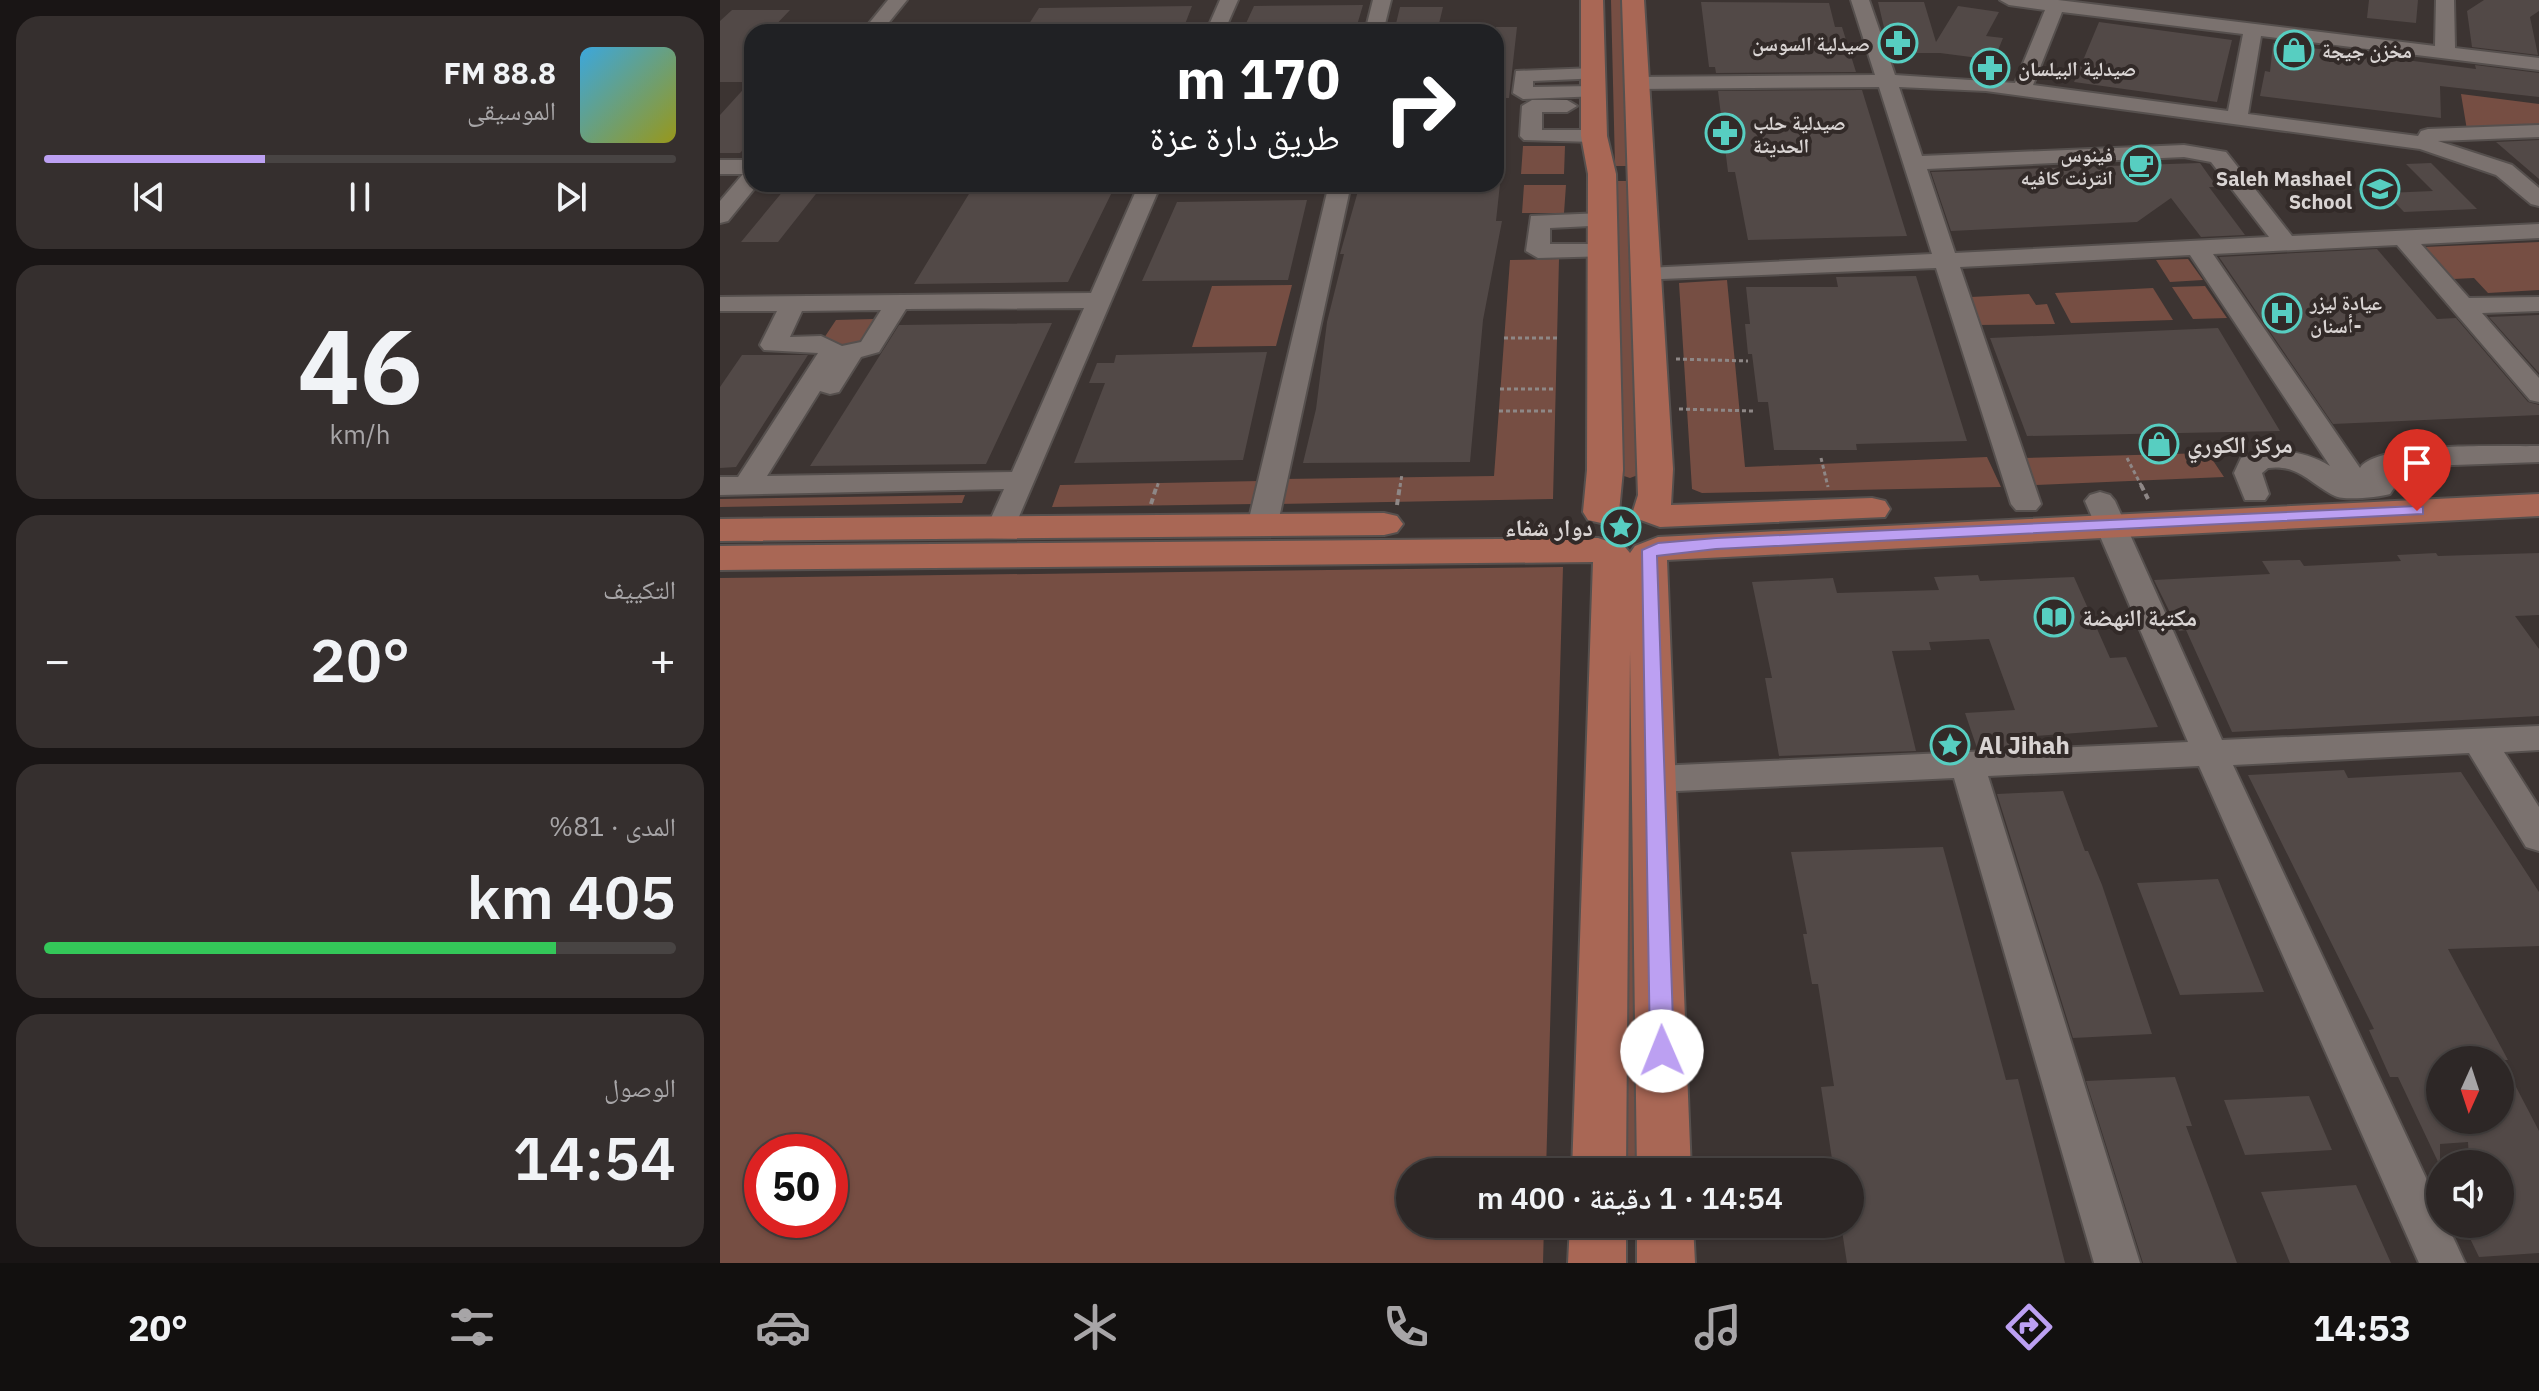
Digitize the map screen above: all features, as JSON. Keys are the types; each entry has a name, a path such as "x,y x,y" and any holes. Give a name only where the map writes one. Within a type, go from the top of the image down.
{"main road":[{"path":"1592,0 1594,102 1602,174 1605,470 1627,534 1656,779 1664,1158"},
{"path":"1600,1158 1627,534 1656,495 1633,0"},
{"path":"1602,174 1641,174"},
{"path":"720,530 1263,523 1394,524 1627,534 1833,510 2026,504 2106,513 2148,499 2539,482"},
{"path":"720,558 1627,534 2106,513 2539,505"},
{"path":"1597,1263 1598,1238"},
{"path":"1665,1238 1666,1263"}],"street":[{"path":"878,24 898,0"},
{"path":"1218,24 1229,0"},
{"path":"1376,24 1382,0"},
{"path":"1860,0 2026,504"},
{"path":"2009,0 2184,11 2253,29 2539,55"},
{"path":"2087,0 2184,11 2539,64"},
{"path":"2445,0 2445,48"},
{"path":"2022,89 2056,5"},
{"path":"2237,117 2253,29"},
{"path":"1637,83 1886,81 2022,89 2384,137 2453,151 2504,170"},
{"path":"2384,137 2539,131"},
{"path":"2464,134 2539,199"},
{"path":"1913,163 2184,151 2210,153 2218,157 2286,244"},
{"path":"720,167 744,167"},
{"path":"720,216 744,187"},
{"path":"1002,527 1147,192"},
{"path":"1263,523 1338,192"},
{"path":"1603,220 1539,221 1538,251 1603,251"},
{"path":"1646,275 1973,259 1981,273 1989,277 2102,273 2126,270 2131,266 2126,252 2539,231"},
{"path":"2403,238 2539,394"},
{"path":"2197,248 2362,489 2374,468 2391,459 2539,454"},
{"path":"720,304 1100,300"},
{"path":"746,485 851,352 870,347 898,302"},
{"path":"746,485 832,350 821,344 773,345 793,303"},
{"path":"2463,306 2539,304"},
{"path":"746,485 1023,480"},
{"path":"2106,513 2210,752 2442,1263"},
{"path":"1656,779 2539,738"},
{"path":"2479,741 2539,837"},
{"path":"1967,764 2117,1263"}],"path":[{"path":"1504,338 1557,338"},
{"path":"1650,359 1748,361"},
{"path":"1500,389 1556,389"},
{"path":"1652,408 1753,411"},
{"path":"1499,411 1555,411"},
{"path":"1821,458 1833,510"},
{"path":"2127,458 2148,499"},
{"path":"1394,524 1402,474"}],"shaded area":[{"path":"1611,0 1621,0 1627,166 1615,166"},
{"path":"2461,94 2539,104 2539,129 2467,130"},
{"path":"1523,146 1565,146 1564,174 1521,174"},
{"path":"1615,181 1627,181 1638,475 1630,478 1621,475"},
{"path":"1524,185 1566,185 1564,213 1522,213"},
{"path":"2539,242 2539,290 2488,293 2474,278 2453,279 2424,247"},
{"path":"1559,259 1553,499 1278,504 1283,479 1494,476 1510,260"},
{"path":"2188,259 2203,280 2170,282 2156,260"},
{"path":"1727,280 1745,467 1987,457 2001,487 1702,493 1692,489 1679,283"},
{"path":"1292,285 1276,346 1192,347 1212,286"},
{"path":"2205,286 2227,318 2193,319 2172,287"},
{"path":"2153,288 2173,320 2071,323 2055,293"},
{"path":"2029,294 2036,305 2047,304 2055,324 1978,325 1971,297"},
{"path":"874,319 859,344 820,344 836,320"},
{"path":"2208,453 2224,477 2036,485 2023,458"},
{"path":"1260,481 1255,504 1052,507 1060,485"},
{"path":"965,495 962,503 720,507 720,499"},
{"path":"1563,567 1546,1158 1396,1158 1396,1238 1544,1238 1543,1263 720,1263 720,578"},
{"path":"1615,574 1634,574 1650,1158 1620,1158"}],"building":[{"path":"2369,0 2418,0 2416,23 2367,18"},
{"path":"2484,0 2539,0 2539,11 2530,17 2538,55 2472,47 2467,11"},
{"path":"1701,2 1829,3 1835,27 1842,27 1856,72 1716,73 1715,67 1709,67"},
{"path":"1878,2 1924,2 1936,42 1958,6 1999,12 1986,36 2003,38 1994,60 1940,53 1890,53"},
{"path":"1363,5 1357,24 1246,24 1254,6"},
{"path":"1192,6 1185,24 1029,24 1039,8"},
{"path":"1400,7 1443,7 1439,24 1396,24"},
{"path":"732,10 790,10 777,24 744,24 744,82 720,82 720,21"},
{"path":"2099,22 2232,40 2217,102 2074,82"},
{"path":"1504,27 1517,27 1509,98 1504,98"},
{"path":"2273,43 2476,69 2475,65 2539,73 2539,97 2440,86 2441,118 2260,96 2265,71 2270,72"},
{"path":"744,89 744,149 740,153 720,153 720,115"},
{"path":"1862,90 1907,236 1748,240 1735,172 1728,172 1718,91"},
{"path":"2539,140 2539,179 2496,142"},
{"path":"2200,163 2217,187 2209,187 2245,235 2201,237 2171,198 2137,222 1951,231 1931,172"},
{"path":"2431,163 2477,209 2404,212 2386,193 2433,191 2406,164"},
{"path":"782,192 817,192 778,242 741,242"},
{"path":"970,192 1112,192 1068,282 914,284"},
{"path":"1358,192 1499,192 1496,221 1502,221 1483,320 1470,462 1303,463 1316,409 1327,322 1344,254 1340,254"},
{"path":"1307,200 1288,280 1142,281 1177,202"},
{"path":"2377,249 2437,319 2456,318 2528,402 2539,405 2539,415 2333,424 2219,257"},
{"path":"1916,276 1967,441 1856,444 1857,450 1774,450 1768,402 1758,402 1752,354 1748,354 1745,324 1750,324 1746,287 1838,287 1836,277"},
{"path":"2539,315 2539,373 2489,317"},
{"path":"1052,323 986,464 810,466 899,325"},
{"path":"2218,328 2280,431 2027,436 1990,338"},
{"path":"1267,352 1243,460 1074,463 1105,383 1089,383 1097,363 1114,363 1116,355"},
{"path":"742,355 808,355 736,467 720,468 720,387"},
{"path":"2436,553 2438,556 2539,553 2539,615 2515,616 2539,649 2539,716 2232,732 2186,630 2179,631 2154,580 2270,574 2262,561 2300,560 2304,566 2401,561 2397,555"},
{"path":"1978,575 1980,581 2074,577 2110,658 2126,657 2158,727 2007,738 2010,747 1977,748 1965,713 2015,710 1989,639 1929,642 1931,650 1892,651 1916,751 1779,756 1765,678 1772,678 1752,582 1833,578 1837,593 1939,590 1934,577"},
{"path":"2344,770 2348,778 2461,772 2539,892 2539,946 2448,949 2500,1046 2426,1046 2426,1134 2514,1134 2514,1083 2539,1131 2539,1253 2479,1257 2470,1238 2514,1238 2514,1150 2468,1150 2468,1142 2440,1144 2440,1150 2432,1150 2398,1077 2390,1077 2369,1030 2374,1029 2248,775"},
{"path":"2063,791 2085,851 2088,851 2102,885 2152,1034 2073,1038 1997,794"},
{"path":"1943,847 2006,1080 2018,1079 2065,1263 1847,1263 1843,1238 1864,1238 1864,1158 1832,1158 1821,1087 1834,1086 1818,984 1812,984 1803,934 1807,934 1791,852"},
{"path":"2218,879 2264,992 2180,995 2137,883"},
{"path":"2175,1077 2192,1126 2186,1126 2237,1263 2143,1263 2086,1081"},
{"path":"2309,1096 2332,1150 2245,1155 2224,1100"},
{"path":"2356,1185 2391,1263 2290,1263 2261,1192"}],"place":[{"name":"صيدلية السوسن","path":"1898,43"},
{"name":"مخزن جيجة","path":"2294,50"},
{"name":"صيدلية البيلسان","path":"1990,68"},
{"name":"صيدلية حلب الحديثة","path":"1725,133"},
{"name":"فينوس انترنت كافيه","path":"2141,165"},
{"name":"Saleh Mashael School","path":"2380,189"},
{"name":"عيادة ليزر أسنان-","path":"2282,313"},
{"name":"مركز الكوري","path":"2159,444"},
{"name":"دوار شفاء","path":"1621,527"},
{"name":"مكتبة النهضة","path":"2054,617"},
{"name":"Al Jihah","path":"1950,745"}],"route":[{"path":"1662,1051 1652,603 1648,554 1658,549 1716,543 2417,511"}]}
